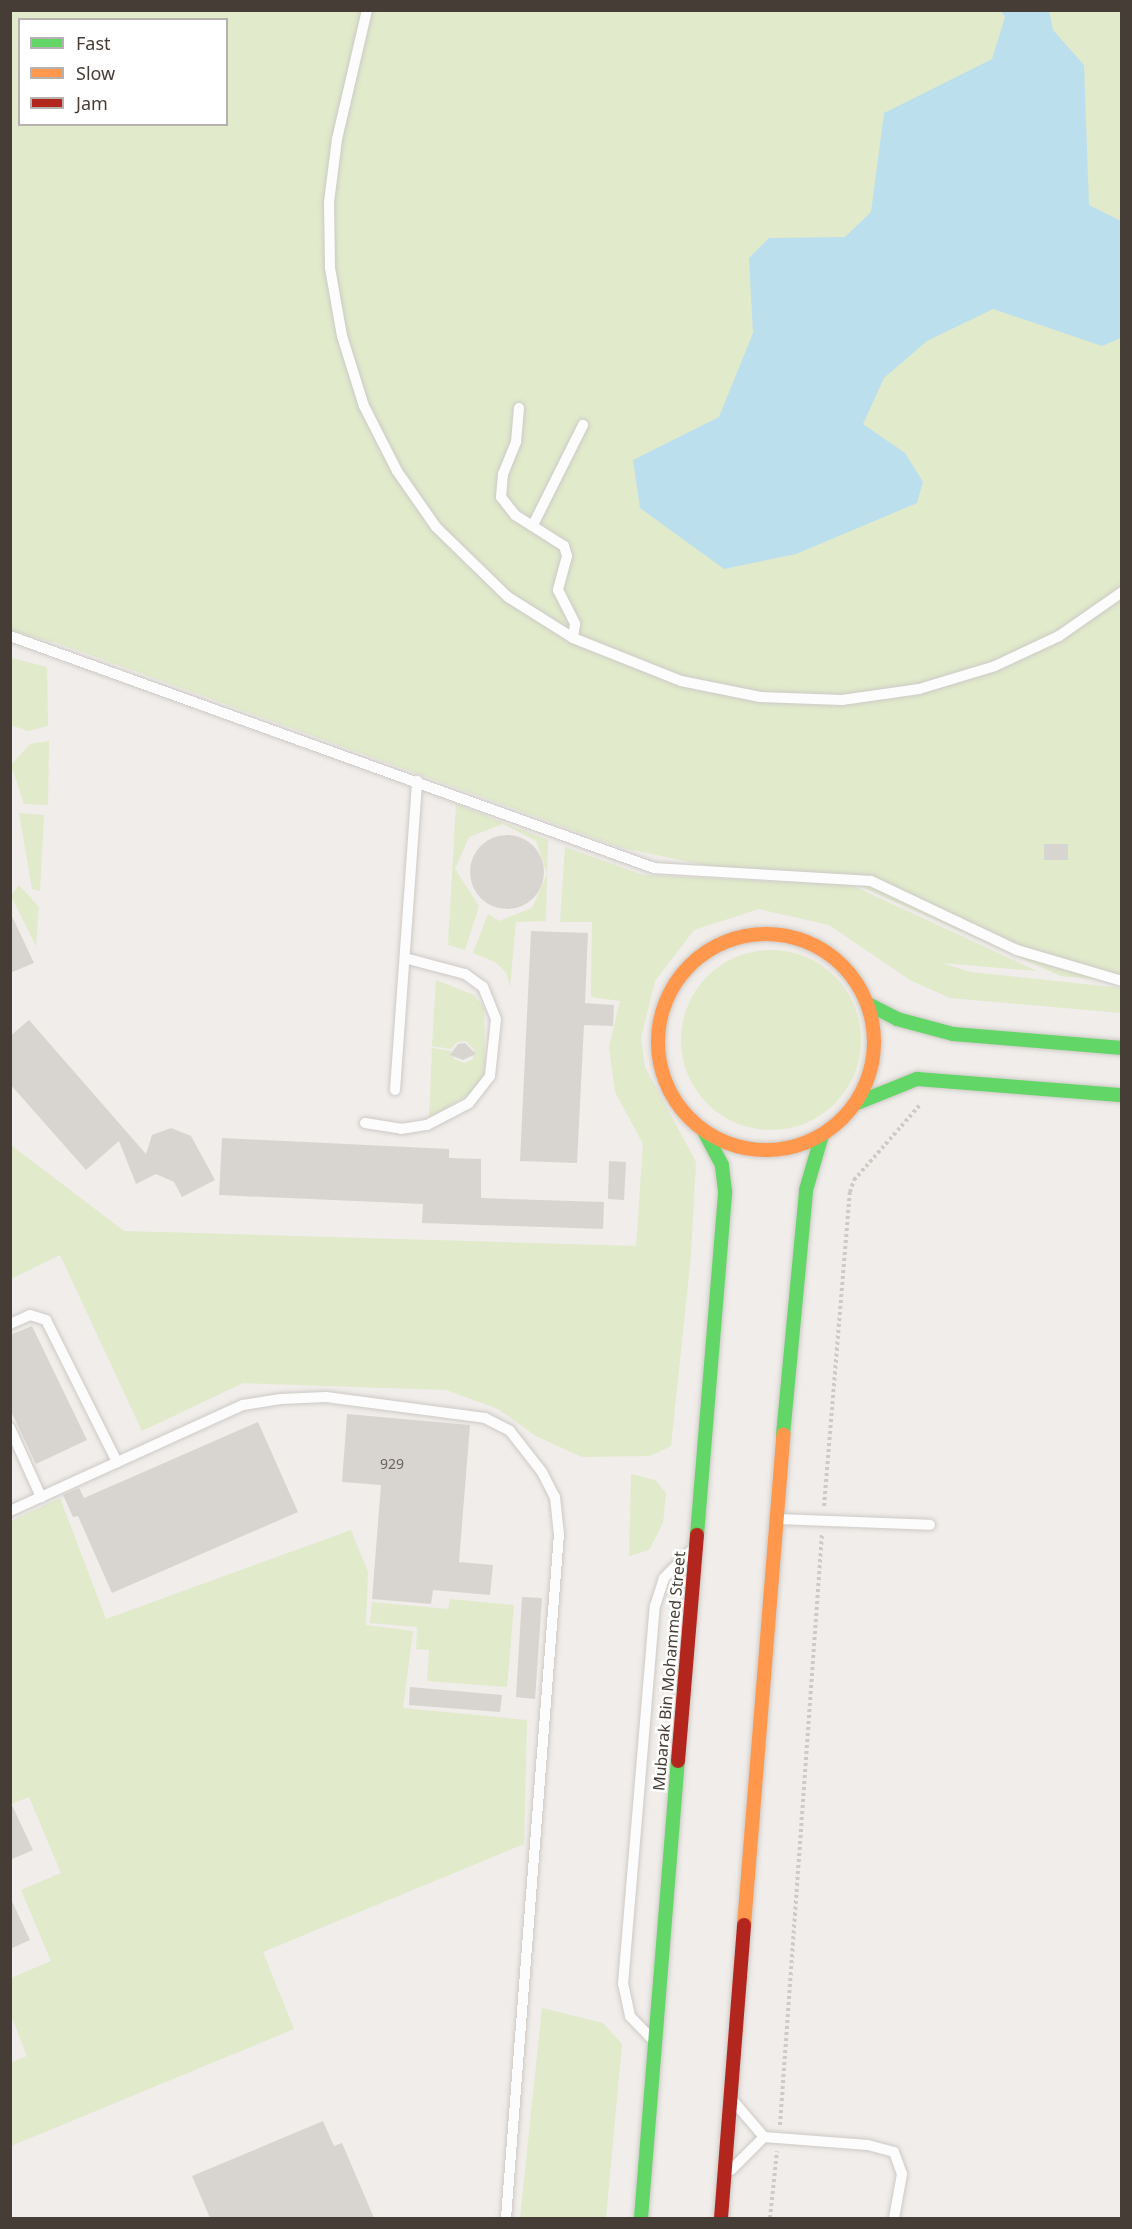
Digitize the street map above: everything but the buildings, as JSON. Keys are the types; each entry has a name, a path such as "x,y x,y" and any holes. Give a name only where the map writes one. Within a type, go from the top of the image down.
{"street":[{"path":"857,1103 873,1060 875,1037 868,1004 850,971 821,948 787,934 750,934 715,945 686,968 666,999 658,1034 662,1071 678,1104 704,1131 732,1144 763,1150 794,1147 822,1135 857,1103 917,1079 1122,1095"},
{"path":"868,1004 897,1019 953,1034 1122,1048"},
{"name":"Mubarak Bin Mohammed Street","path":"641,2218 725,1191 720,1159 704,1131"},
{"path":"721,2218 775,1519 806,1190 822,1135"}],"lane":[{"path":"367,10 337,139 329,202 332,279 352,371 379,439 436,527 508,597 573,638 644,670 721,691 781,699 842,700 919,689 995,666 1070,630 1122,592"},
{"path":"519,408 516,442 503,474 501,497 515,515 560,542 566,551 558,590 575,624 573,638"},
{"path":"533,525 584,425"},
{"path":"10,636 654,868 871,881 1017,950 1122,981"},
{"path":"395,1090 417,781"},
{"path":"365,1123 401,1128 427,1125 469,1103 490,1076 496,1019 483,987 465,974 405,958"},
{"path":"10,1324 36,1315 50,1325 117,1462"},
{"path":"10,1511 243,1405 326,1397 485,1418 510,1431 542,1472 555,1497 559,1534 506,2218"},
{"path":"10,1428 41,1497"},
{"path":"775,1519 930,1525"},
{"path":"655,2042 630,2016 623,1984 655,1606 673,1566 696,1547"},
{"path":"731,2099 764,2138"},
{"path":"724,2176 764,2138 868,2145 894,2152 902,2175 894,2218"}],"path":[{"path":"770,2218 850,1192 854,1180 923,1102"}],"green space":[{"path":"10,11 1121,11 1121,982 1061,976 846,880 744,873 622,848 60,644 11,631"},
{"path":"11,658 47,667 48,726 28,731 11,725"},
{"path":"49,741 48,805 24,804 11,765 30,744"},
{"path":"456,804 548,840 546,921 516,922 510,987 506,972 495,962 473,953 488,914 499,921 532,908 547,874 536,841 503,824 469,837 455,869 479,906 465,950 448,945"},
{"path":"19,813 44,815 40,891 32,889"},
{"path":"565,847 643,875 851,885 1037,971 942,963 970,972 1121,988 1121,1013 950,998 910,980 829,925 759,909 694,930 655,981 641,1038 645,1067 696,1162 691,1255 671,1446 650,1456 582,1457 536,1436 498,1409 446,1390 243,1383 142,1431 60,1255 11,1279 11,1145 124,1231 636,1246 643,1144 615,1092 609,1047 620,1001 591,997 592,922 560,922"},
{"path":"19,885 39,907 36,946 11,896"},
{"path":"771,950 805,957 834,977 854,1006 861,1040 854,1074 834,1103 805,1123 771,1130 737,1123 708,1103 688,1074 681,1040 688,1006 708,977 737,957"},
{"path":"436,980 474,995 484,1008 485,1062 483,1078 471,1093 429,1118 432,1048 451,1051 454,1059 464,1063 473,1059 474,1050 466,1041 457,1042 451,1049 432,1046"},
{"path":"631,1474 655,1480 666,1493 663,1523 649,1550 629,1556"},
{"path":"60,1498 106,1619 351,1530 368,1572 366,1625 413,1631 403,1708 527,1720 524,1844 263,1952 294,2029 11,2146 10,2063 27,2056 11,2015 11,1978 51,1961 21,1890 61,1873 29,1797 11,1804 11,1521"},
{"path":"450,1599 514,1605 507,1687 427,1681 429,1650 416,1649 417,1627 370,1623 372,1602 448,1609"},
{"path":"542,2008 603,2023 622,2044 606,2218 520,2218"}],"water":[{"path":"1001,11 1049,11 1053,30 1084,65 1089,205 1121,221 1121,338 1102,346 993,309 927,341 884,378 863,424 905,453 923,482 917,503 796,554 724,569 640,508 633,460 719,417 753,333 749,258 769,238 845,237 871,212 884,113 992,59 1005,17"}],"traffic: fast":[{"path":"868,1004 897,1019 953,1034 1122,1048"},
{"path":"857,1103 917,1079 1122,1095"},
{"path":"697,1535 725,1191 722,1165 704,1131"},
{"path":"783,1435 806,1190 822,1135"},
{"path":"641,2218 678,1761"}],"traffic: slow":[{"path":"766,934 787,936 807,942 826,952 842,966 856,982 866,1001 872,1021 874,1042 872,1063 866,1083 856,1102 842,1118 826,1132 807,1142 787,1148 766,1150 745,1148 725,1142 706,1132 690,1118 676,1102 666,1083 660,1063 658,1042 660,1021 666,1001 676,982 690,966 706,952 725,942 745,936 766,934"},
{"path":"744,1925 783,1435"}],"traffic: jam":[{"path":"678,1761 697,1535"},
{"path":"721,2218 744,1925"}]}
